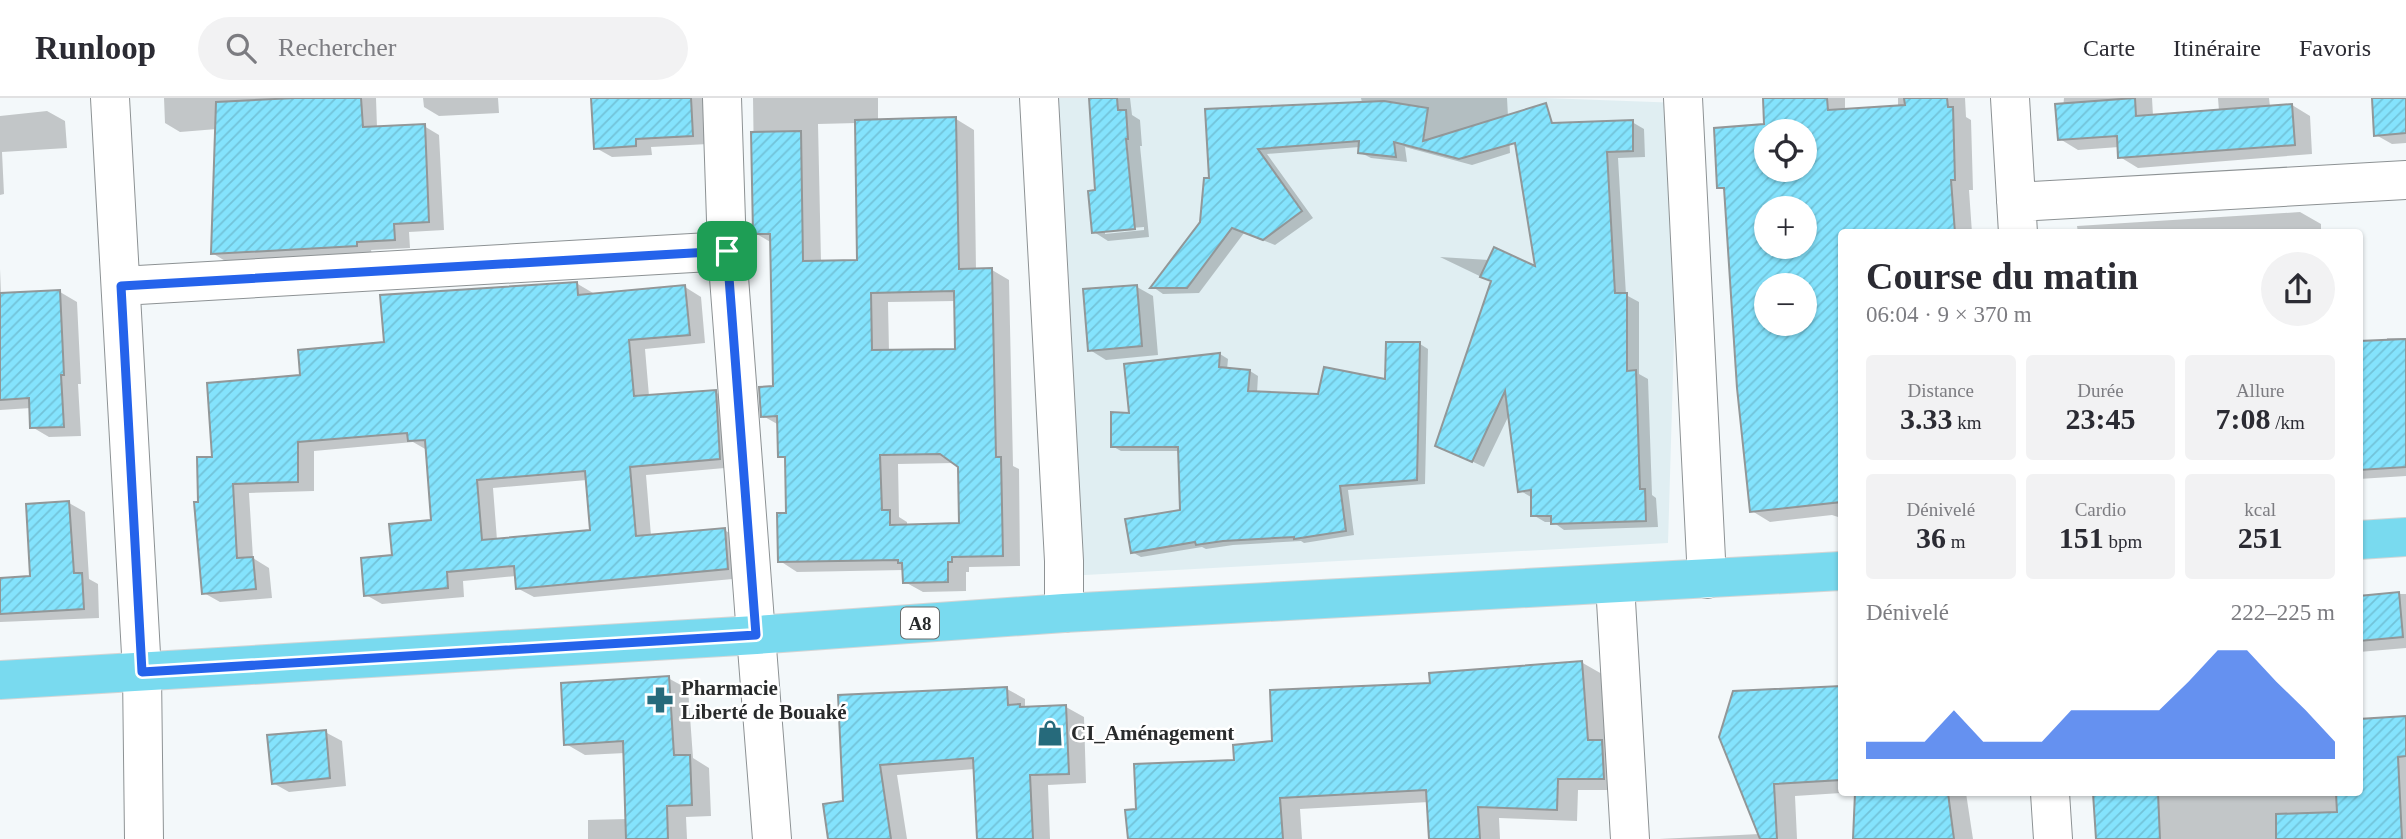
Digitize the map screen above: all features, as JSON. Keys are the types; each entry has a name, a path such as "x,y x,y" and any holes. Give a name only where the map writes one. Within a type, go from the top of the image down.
{"main road":[{"path":"2363,540 2406,537"},
{"name":"A8","path":"0,680 756,635 1064,613 1838,571"}],"street":[{"path":"110,98 142,672 144,839"},
{"path":"722,98 727,251 772,839"},
{"path":"1039,98 1064,561 1064,613"},
{"path":"1683,98 1707,579"},
{"path":"2010,98 2017,217 2406,180"},
{"path":"121,286 727,251"},
{"path":"1615,584 1630,839"},
{"path":"2050,796 2053,839"}],"shaded area":[{"path":"1041,98 1545,98 1681,103 1668,543 1067,576"}],"building":[{"path":"361,98 363,127 425,124 429,222 394,224 395,240 357,242 357,246 211,254 216,102"},
{"path":"591,98 691,98 693,136 636,139 636,146 594,149"},
{"path":"1089,98 1117,98 1118,110 1126,110 1126,139 1135,229 1092,233 1088,191 1095,190"},
{"path":"1763,98 1827,98 1828,110 1905,105 1904,98 1947,98 1948,107 1953,107 1955,180 1951,180 1955,229 1838,229 1838,502 1750,512 1737,388 1724,188 1717,188 1714,128 1754,125 1754,182 1817,182 1817,119 1764,119"},
{"path":"2135,98 2136,116 2292,104 2295,145 2118,158 2117,136 2058,140 2055,104"},
{"path":"2372,98 2406,98 2406,133 2374,136"},
{"path":"1384,101 1428,108 1423,141 1546,103 1552,123 1633,120 1633,151 1607,152 1615,293 1627,293 1627,371 1636,370 1640,489 1645,489 1646,521 1551,524 1551,516 1531,516 1531,490 1518,492 1505,391 1472,462 1435,446 1491,281 1480,277 1494,247 1535,266 1515,143 1459,159 1394,142 1396,157 1358,153 1359,141 1258,149 1302,211 1263,240 1232,228 1187,288 1150,288 1200,222 1204,178 1209,178 1205,109"},
{"path":"956,117 959,269 992,268 996,457 1001,457 1003,556 952,557 952,562 948,562 948,582 903,583 902,563 898,563 898,560 778,562 777,513 786,513 785,457 778,457 777,416 761,417 759,387 773,386 770,234 753,234 751,132 801,131 803,261 857,260 855,120","holes":["954,291 955,349 872,350 871,293","940,454 958,467 959,523 890,525 890,510 882,510 880,455"]},
{"path":"577,282 578,295 685,285 690,335 629,340 634,396 716,390 720,459 630,467 636,536 725,528 728,569 516,589 514,566 447,572 448,588 364,596 361,558 392,555 389,524 431,520 425,440 408,441 407,433 298,442 298,482 233,484 237,558 253,557 256,589 202,594 194,502 198,502 197,457 212,457 207,383 300,375 298,350 384,342 380,295","holes":["585,471 590,530 482,540 477,480"]},
{"path":"1137,285 1142,346 1088,351 1083,289"},
{"path":"60,290 64,427 30,428 29,398 0,400 0,293"},
{"path":"2406,339 2406,467 2363,470 2363,341"},
{"path":"1386,342 1420,342 1417,480 1340,486 1346,531 1294,539 1223,541 1196,545 1195,542 1131,553 1125,519 1180,510 1178,447 1111,447 1111,412 1129,413 1124,364 1220,353 1219,367 1250,370 1248,391 1318,394 1324,367 1385,379"},
{"path":"69,501 74,573 82,573 84,609 0,614 0,578 30,576 26,504"},
{"path":"2399,592 2403,637 2363,641 2363,596"},
{"path":"1582,661 1588,740 1602,740 1604,779 1558,779 1557,810 1478,807 1480,839 1429,839 1426,790 1280,798 1283,839 1128,839 1125,810 1136,809 1134,764 1234,760 1233,745 1272,741 1270,690 1430,683 1429,673"},
{"path":"669,676 674,755 690,755 692,805 667,806 668,839 626,839 623,741 564,745 561,683"},
{"path":"1838,686 1838,780 1774,784 1777,839 1760,839 1719,737 1733,691"},
{"path":"1007,687 1008,705 1066,705 1069,774 1030,775 1033,839 977,839 973,758 880,765 891,839 828,839 823,804 843,801 838,695"},
{"path":"2406,716 2406,756 2398,757 2402,839 2276,839 2276,814 2337,812 2336,796 2363,796 2363,719"},
{"path":"326,730 330,778 272,784 267,735"},
{"path":"1855,796 1948,796 1954,839 1853,839"},
{"path":"2093,796 2158,796 2160,839 2096,839"}],"place":[{"name":"Pharmacie Liberté de Bouaké","path":"660,700"},
{"name":"CI_Aménagement","path":"1050,733"}],"route":[{"path":"727,251 756,635 142,672 121,286 727,251"}]}
